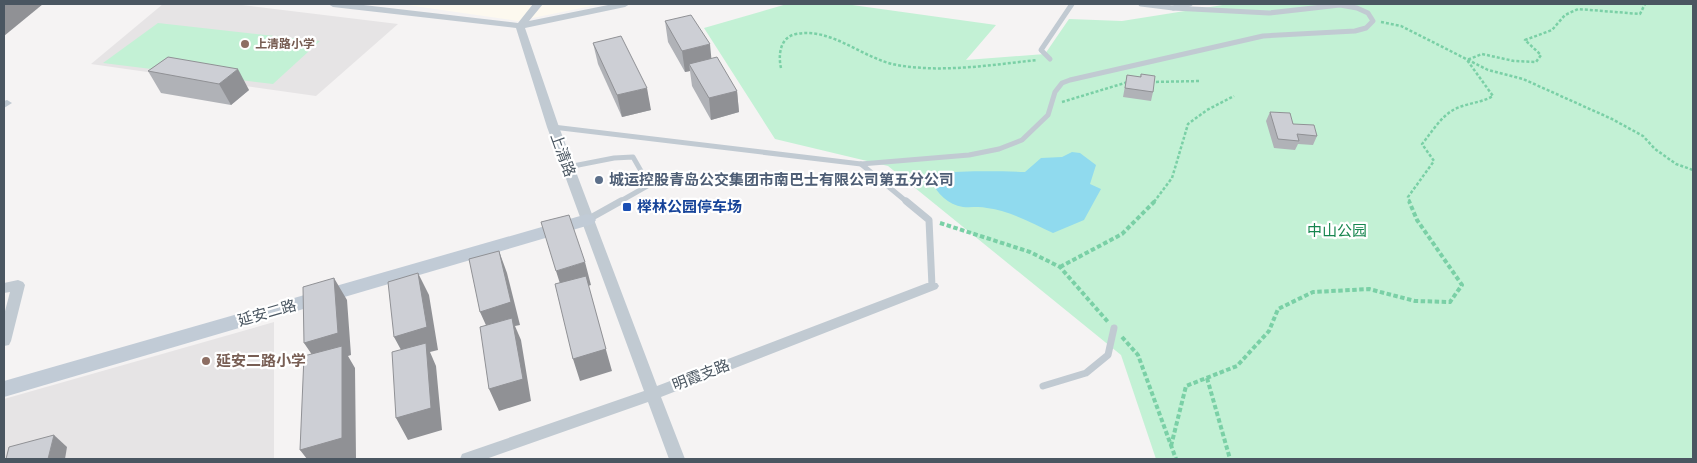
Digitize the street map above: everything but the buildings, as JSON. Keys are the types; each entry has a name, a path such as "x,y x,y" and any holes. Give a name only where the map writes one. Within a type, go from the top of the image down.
{"street":[{"path":"333,4 520,26 626,4"},
{"path":"520,26 538,4"},
{"name":"上清路","path":"520,26 553,127 677,459"},
{"name":"延安二路","path":"4,388 587,220"},
{"path":"4,288 18,285 4,342"},
{"name":"明霞支路","path":"468,459 652,394 932,286"}],"lane":[{"path":"1050,59 1041,50 1072,4"},
{"path":"553,127 861,164 970,155 999,149 1022,140 1048,115 1058,88 1062,83 1070,80 1221,44 1263,36 1355,31 1366,28 1373,21 1368,13 1357,8 1340,5 1269,13 1173,8 1140,4"},
{"path":"1173,8 1190,4"},
{"path":"568,167 614,158 633,157 649,185 587,220"},
{"path":"861,164 929,220 932,286"},
{"path":"1044,386 1086,373 1108,355 1114,328"}],"path":[{"path":"1467,60 1482,54 1514,61 1536,62 1541,56 1525,40 1552,30 1558,20 1575,8 1594,8 1614,13 1640,14 1645,4"},
{"path":"1373,21 1401,26 1488,70 1523,79 1612,119 1642,136 1655,149 1676,164 1693,170"},
{"path":"781,68 779,52 786,40 794,34 824,35 870,57 896,65 965,66 1050,59"},
{"path":"1171,446 1186,386 1237,366 1269,331 1278,309 1313,292 1370,289 1415,301 1450,302 1462,285 1417,220 1408,197 1434,161 1422,144 1433,130 1455,109 1482,104 1493,96 1467,60"},
{"path":"1142,82 1201,81"},
{"path":"1051,105 1122,82 1132,82"},
{"path":"1060,267 1122,234 1152,205 1172,178 1188,124 1207,110 1234,96"},
{"path":"929,220 1030,252 1060,267 1138,355 1176,459"},
{"path":"1207,378 1230,459"}],"shaded area":[{"name":"上清路小学","path":"163,4 234,4 398,24 316,96 91,64"},
{"path":"400,4 601,4 518,21"},
{"name":"延安二路小学","path":"274,322 274,459 4,459 4,399"}],"green space":[{"name":"中山公园","path":"787,4 845,4 996,25 966,60 1045,54 1069,19 1122,21 1229,4 1693,4 1693,459 1156,459 1121,355 888,166 775,139 704,28"},
{"path":"158,23 320,41 273,84 103,63"}],"water":[{"path":"1072,152 1080,153 1096,165 1090,184 1101,189 1084,220 1053,233 1004,212 984,207 963,207 953,204 936,190 931,181 935,173 1025,172 1041,158 1062,157"}],"place":[{"name":"上清路小学","path":"245,44"},
{"name":"城运控股青岛公交集团市南巴士有限公司第五分公司","path":"599,180"},
{"name":"榉林公园停车场","path":"627,207"},
{"name":"延安二路小学","path":"206,361"}]}
